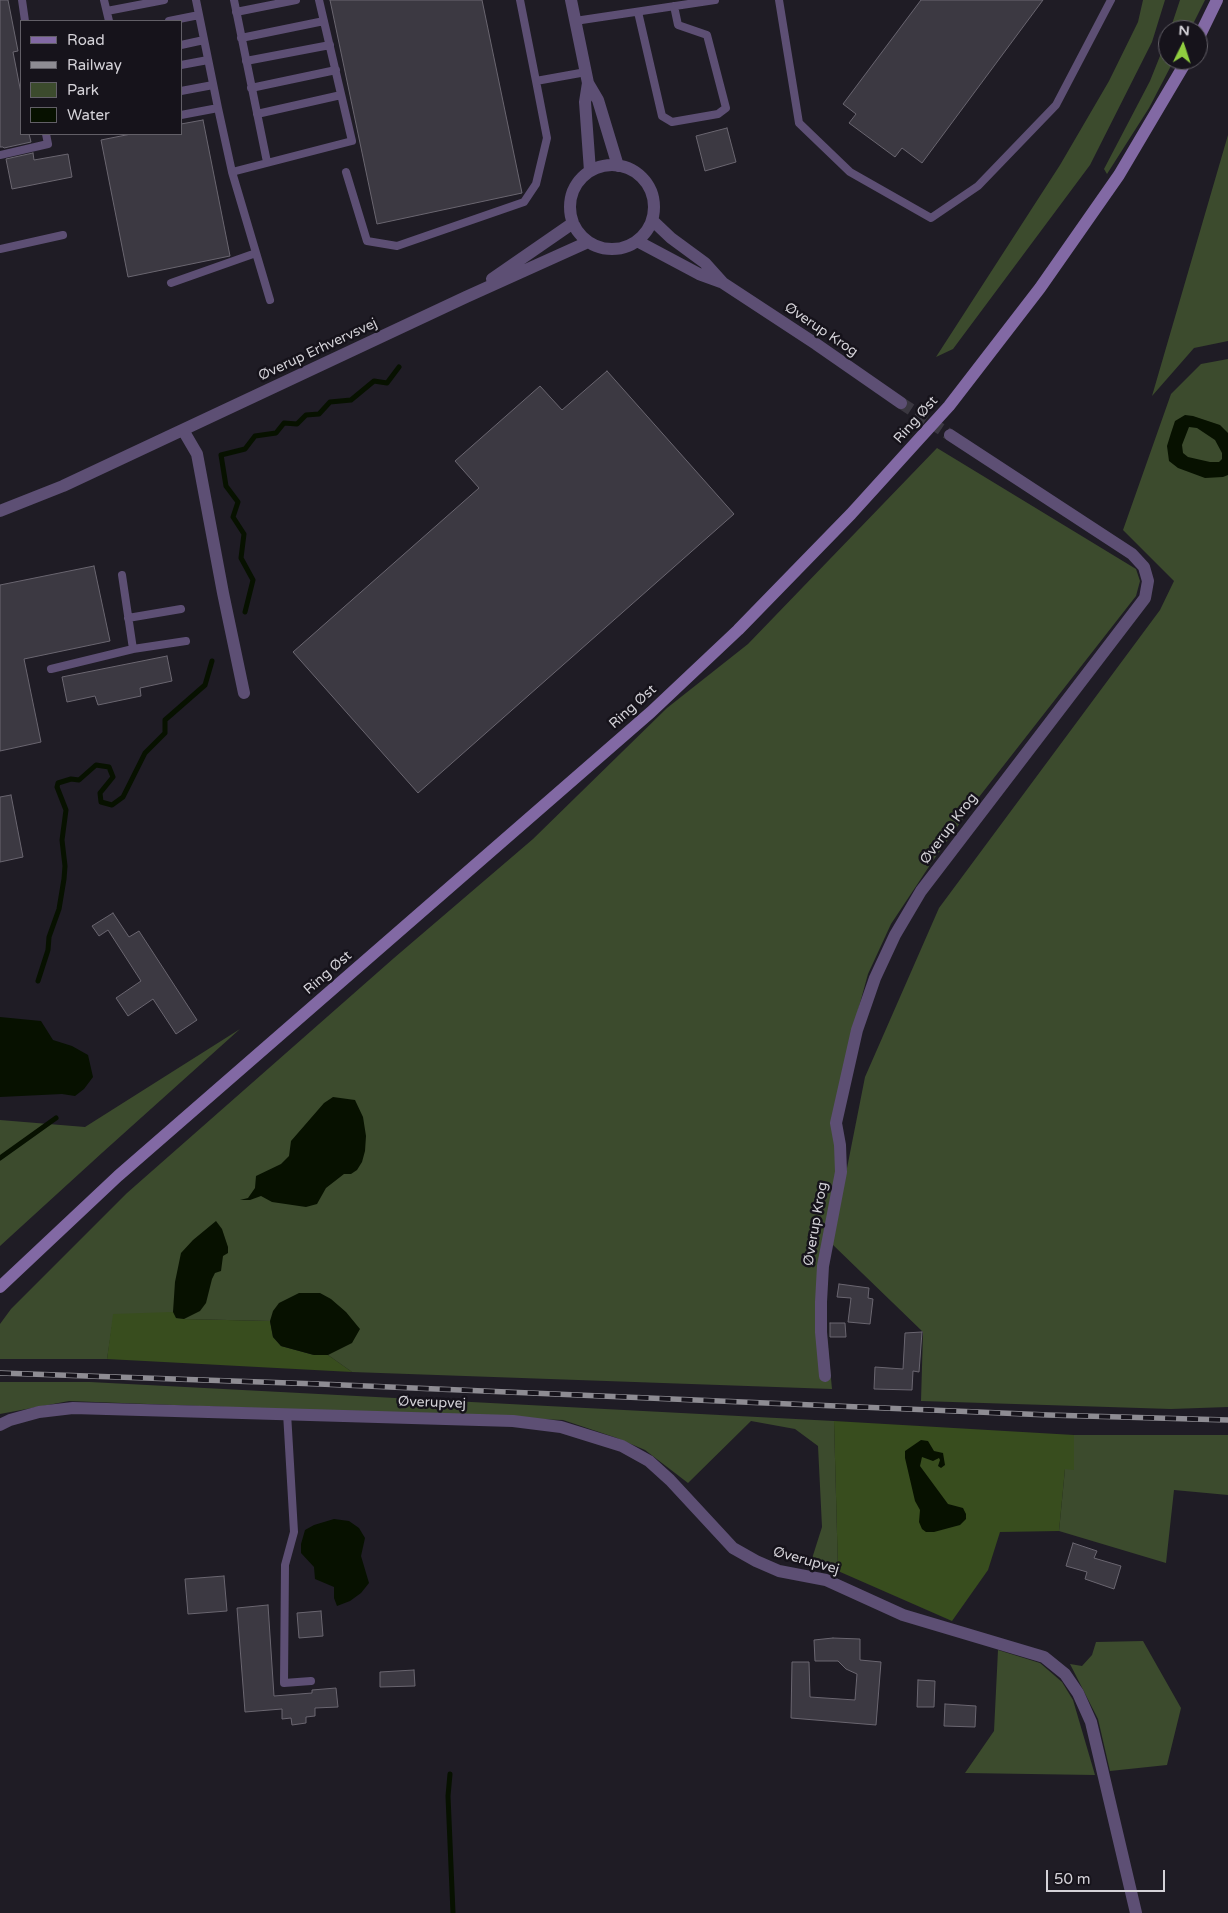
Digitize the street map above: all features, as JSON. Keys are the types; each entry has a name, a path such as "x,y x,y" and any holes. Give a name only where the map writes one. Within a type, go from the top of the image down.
{"main road":[{"path":"1207,20 1217,0"},
{"name":"Ring Øst","path":"0,1287 118,1176 651,712 738,630 844,521 948,406 1040,288 1120,176 1181,70"}],"street":[{"path":"571,0 587,77 598,100 618,166"},
{"path":"587,77 585,102 590,171"},
{"path":"604,166 618,166 632,170 643,179 651,191 654,205 652,220 646,232 637,242 613,249 600,248 588,242 579,234 573,223 570,211 572,194 581,179 590,171 604,166"},
{"name":"Øverup Krog","path":"652,220 671,238 705,263 723,283"},
{"name":"Øverup Erhvervsvej","path":"466,297 573,223"},
{"name":"Øverup Erhvervsvej","path":"0,511 63,486 466,297 588,242"},
{"name":"Øverup Krog","path":"637,242 699,274 723,283 901,403"},
{"path":"183,430 197,454 221,584 244,693"},
{"name":"Øverup Krog","path":"825,1376 821,1332 821,1302 823,1266 841,1172 840,1145 836,1123 856,1030 875,978 894,935 920,891 1145,598 1148,581 1144,567 1132,554 950,435"},
{"name":"Øverupvej","path":"0,1425 10,1420 39,1412 73,1408 287,1413 513,1421 561,1427 622,1446 649,1462 670,1480 733,1548 756,1561 779,1571 826,1580 903,1615 1044,1657 1065,1674 1078,1692 1091,1722 1136,1913"}],"lane":[{"path":"22,0 26,20"},
{"path":"104,0 109,20"},
{"path":"107,11 164,0"},
{"path":"196,0 232,172 270,300"},
{"path":"234,0 267,162"},
{"path":"236,12 296,0"},
{"path":"232,172 352,141 319,0"},
{"path":"346,172 367,241 397,246 524,202 536,184 547,138 520,0"},
{"path":"575,21 715,0"},
{"path":"779,0 799,123 850,172 931,218 978,186 1056,105 1110,0"},
{"path":"638,12 662,116 672,122 718,114 726,108 708,35 678,26 674,6"},
{"path":"174,20 199,15"},
{"path":"242,38 324,22"},
{"path":"182,45 204,40"},
{"path":"246,61 330,45"},
{"path":"182,65 208,60"},
{"path":"251,88 336,70"},
{"path":"536,81 587,77"},
{"path":"182,91 213,84"},
{"path":"257,114 341,95"},
{"path":"182,115 218,108"},
{"path":"0,155 48,144 46,135"},
{"path":"0,249 62,235"},
{"path":"171,284 256,253"},
{"path":"122,575 133,650"},
{"path":"128,618 181,609"},
{"path":"51,669 133,650 186,641"},
{"path":"287,1413 294,1532 285,1565 284,1683 310,1681"}],"green space":[{"path":"1143,0 1165,0 1152,42 1090,165 953,349 936,357 1060,165 1109,81 1138,22"},
{"path":"1180,0 1205,0 1195,20 1173,20"},
{"path":"1158,61 1158,70 1169,70 1149,108 1107,174 1104,169 1150,81"},
{"path":"1228,135 1228,341 1194,348 1152,396"},
{"path":"1228,359 1228,1407 1171,1409 921,1401 923,1332 832,1244 865,1077 939,908 1160,610 1174,581 1123,530 1171,394 1201,364"},
{"path":"937,448 1136,569 1140,581 1136,596 972,806 932,862 891,924 868,974 849,1043 835,1176 820,1264 832,1389 352,1372 328,1355 314,1355 270,1321 184,1319 114,1314 107,1359 0,1359 0,1324 11,1309 127,1193 394,958 533,839 667,708 748,644"},
{"path":"240,1029 0,1246 0,1120 85,1127"},
{"path":"173,1312 176,1318 184,1319 270,1321 273,1337 281,1346 314,1355 328,1355 352,1372 107,1359 113,1314"},
{"path":"0,1382 90,1382 834,1421 838,1571 809,1568 822,1527 818,1446 795,1429 751,1421 688,1483 645,1450 617,1438 563,1420 69,1401 0,1414"},
{"path":"834,1421 1074,1435 1074,1470 1065,1469 1059,1531 1000,1532 988,1570 952,1621 838,1571"},
{"path":"1074,1435 1228,1435 1228,1495 1174,1490 1166,1563 1059,1531 1065,1469 1074,1469"},
{"path":"1143,1641 1181,1708 1167,1765 1110,1771 1098,1719 1070,1664 1082,1666 1092,1655 1096,1642"},
{"path":"998,1650 1040,1663 1062,1682 1073,1700 1095,1775 965,1773 994,1731"}],"water":[{"path":"1185,415 1193,416 1220,425 1228,433 1228,475 1205,478 1178,468 1169,461 1167,446 1175,421","holes":["1189,427 1197,428 1215,440 1222,453 1222,459 1219,462 1188,457 1183,453 1182,445"]},
{"path":"0,1017 41,1021 53,1040 72,1046 88,1055 93,1077 84,1089 75,1096 62,1094 0,1097"},
{"path":"333,1097 355,1100 363,1117 366,1136 365,1151 362,1162 357,1170 351,1174 344,1174 326,1188 317,1204 306,1207 272,1202 261,1196 250,1200 240,1200 248,1198 255,1188 256,1176 281,1164 289,1156 291,1141 324,1103"},
{"path":"216,1221 222,1229 228,1247 228,1253 223,1256 221,1271 215,1273 206,1303 200,1311 184,1319 176,1318 173,1312 175,1282 181,1253"},
{"path":"299,1293 320,1293 331,1299 346,1312 360,1329 352,1343 328,1355 314,1355 281,1346 273,1337 270,1321 273,1311 279,1303"},
{"path":"921,1440 928,1441 934,1451 943,1453 945,1465 941,1468 938,1466 939,1458 933,1461 922,1457 920,1466 948,1504 963,1508 966,1519 960,1525 934,1532 926,1532 922,1529 919,1522 920,1510 915,1501 905,1458 905,1451"},
{"path":"334,1519 349,1521 359,1528 365,1538 361,1556 369,1583 361,1593 350,1601 337,1606 334,1598 334,1587 315,1579 314,1567 301,1553 301,1544 305,1530"}],"building":[{"path":"0,0 8,0 18,51 13,52 20,88 20,135 29,135 31,142 4,148 0,147"},
{"path":"330,0 482,0 522,193 377,224"},
{"path":"921,0 1043,0 922,163 902,148 895,157 849,123 856,114 843,104"},
{"path":"203,120 230,256 128,277 101,140 126,135 182,135 182,124"},
{"path":"727,128 736,162 705,171 696,136"},
{"path":"33,153 34,160 68,154 72,177 12,189 6,159"},
{"path":"607,371 734,514 418,793 293,652 479,488 455,461 540,386 562,410"},
{"path":"94,566 110,641 24,659 41,742 0,751 0,585"},
{"path":"167,656 172,681 140,688 141,696 98,705 95,696 67,702 62,677"},
{"path":"11,795 23,857 0,862 0,797"},
{"path":"113,913 129,937 139,931 197,1020 176,1034 153,999 128,1016 116,998 141,981 108,930 99,936 92,926"},
{"path":"839,1284 869,1288 868,1298 873,1299 870,1324 848,1322 851,1298 837,1297"},
{"path":"830,1323 845,1323 846,1337 830,1337"},
{"path":"922,1332 919,1372 913,1371 912,1390 874,1389 875,1367 903,1369 905,1333"},
{"path":"1073,1543 1097,1551 1094,1558 1121,1566 1114,1589 1085,1579 1087,1572 1066,1566"},
{"path":"224,1576 227,1611 188,1614 185,1579"},
{"path":"268,1605 274,1696 312,1693 312,1690 336,1688 338,1707 315,1708 315,1716 306,1717 306,1723 292,1725 291,1718 282,1719 282,1709 245,1712 237,1608"},
{"path":"321,1611 323,1636 299,1638 297,1613"},
{"path":"833,1638 860,1639 860,1660 881,1662 876,1725 791,1718 792,1662 809,1662 810,1697 855,1700 857,1674 846,1669 838,1661 815,1661 814,1640"},
{"path":"414,1670 415,1686 380,1687 380,1672"},
{"path":"918,1680 935,1681 934,1707 917,1707"},
{"path":"945,1704 976,1706 975,1727 944,1726"}],"waterway":[{"path":"245,612 253,580 241,558 244,534 233,517 238,502 226,486 221,455 245,449 255,436 276,433 284,423 297,424 306,415 319,414 330,402 351,400 374,381 387,383 399,367"},
{"path":"38,981 48,950 49,937 59,909 64,879 65,866 62,840 66,810 57,787 58,783 71,779 79,780 96,765 109,767 113,777 100,793 101,802 112,805 123,797 145,753 165,733 165,720 205,685 212,661"},
{"path":"0,1158 56,1118"},
{"path":"450,1774 448,1796 453,1913"}],"tunnel":[{"path":"901,403 950,435"}],"railway":[{"path":"0,1373 319,1384 1048,1415 1228,1420"}]}
